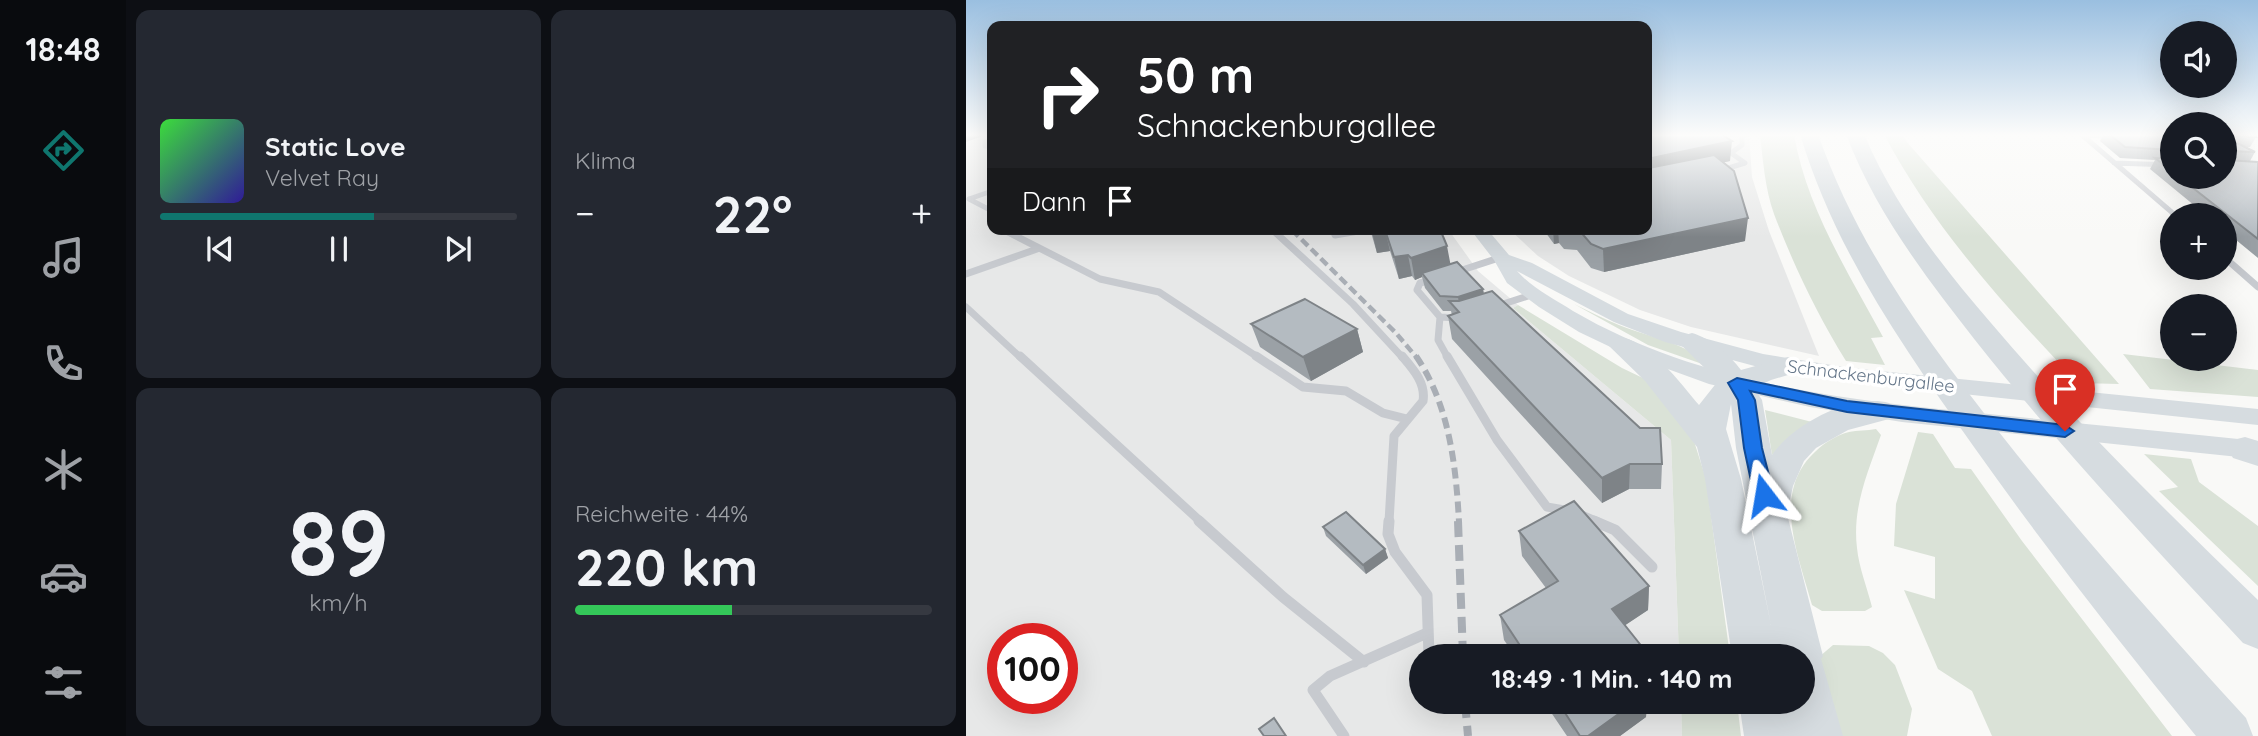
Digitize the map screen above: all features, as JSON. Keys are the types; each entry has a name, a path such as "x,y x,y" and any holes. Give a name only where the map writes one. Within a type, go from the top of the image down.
{"highway":[{"path":"1820,168 1836,205 1891,304 1931,366 2144,639 2228,736"},
{"path":"1870,168 1931,266 2016,374 2089,455 2258,629"},
{"path":"1692,342 1724,368 1737,383 1746,400 1753,448 1797,644"},
{"path":"1621,344 1648,364 1711,441"},
{"path":"1753,644 1723,480 1709,429 1712,409 1721,394 1760,373 1788,366"},
{"path":"1770,519 1773,485 1779,468 1796,446 1845,418 1878,411"},
{"path":"1765,714 1769,736"},
{"path":"1813,714 1818,736"}],"main road":[{"name":"Schnackenburgallee","path":"1483,235 1502,258 1506,272 1534,294 1621,344 1679,366 1737,383 1878,411 2255,450"},
{"name":"Schnackenburgallee","path":"1502,258 1525,267 1621,318 1692,342 1788,366 1889,380 2258,416"}],"lane":[{"path":"1714,171 1724,168"},
{"path":"2119,168 2161,203"},
{"path":"987,193 969,199 987,208"},
{"path":"1012,235 1100,279 1159,292 1303,387 1346,391 1382,413 1407,419"},
{"path":"1278,235 1382,334 1422,383 1425,395 1423,401 1394,436 1388,534 1395,552 1427,595 1428,644"},
{"path":"966,274 1037,249"},
{"path":"1502,258 1420,283 1417,290 1440,317 1438,340 1497,440 1547,507 1576,513 1615,530 1652,567"},
{"path":"2237,268 2258,287"},
{"path":"1483,310 1534,294"},
{"path":"966,307 1283,597 1364,662"},
{"path":"1440,317 1461,318"},
{"path":"1343,736 1313,690 1330,676 1427,633"}],"shaded area":[{"path":"966,168 987,168 987,235 1452,235 1478,271 1518,305 1513,308 1671,440 1679,644 1409,644 1409,714 1681,714 1682,736 966,736"},
{"path":"1652,168 1751,168 1769,231 1819,356 1691,327 1640,310 1569,276 1538,256 1515,235 1652,235"},
{"path":"1764,168 1802,168 1818,213 1883,337 1871,338 1885,365 1846,361 1798,271 1774,214"},
{"path":"1930,168 2119,384 2078,383 1972,265 1903,169"},
{"path":"1574,304 1619,325 1680,346 1701,358 1708,366 1648,345"},
{"path":"1518,305 1645,379 1693,438 1706,479 1728,644 1679,644 1671,440 1513,308"},
{"path":"2123,354 2160,358 2160,371 2237,371 2237,368 2258,370 2258,397 2150,389"},
{"path":"1765,410 1812,422 1772,455"},
{"path":"1876,429 1881,435 1862,490 1856,533 1859,563 1872,607 1865,611 1822,611 1812,605 1795,546 1791,505 1794,485 1802,467 1827,442 1849,432"},
{"path":"1918,432 1933,434 1955,468 1971,469 2022,541 2172,736 1992,736 1972,691 1938,669 1904,590 1935,599 1935,557 1894,546 1896,504"},
{"path":"2144,454 2191,459 2199,482 2258,526 2258,586 2159,491 2178,487"},
{"path":"1833,645 1869,646 1883,653 1895,665 1912,709 1907,736 1839,736 1819,657"},
{"path":"1681,714 1738,714 1741,736 1682,736"}],"building":[{"path":"1652,168 1731,168 1734,171 1748,218 1603,249 1591,244 1583,235 1652,235"},
{"path":"2237,168 2258,168 2258,239 2237,223 2237,203 2212,203 2194,189 2237,189"},
{"path":"1387,235 1442,235 1447,246 1411,258 1408,255 1394,257"},
{"path":"1457,262 1483,289 1458,297 1440,296 1422,273"},
{"path":"1492,291 1640,428 1660,428 1662,464 1630,464 1602,478 1448,316 1459,312 1449,301 1459,301"},
{"path":"1305,299 1357,329 1303,357 1251,324"},
{"path":"1574,501 1649,586 1612,609 1640,644 1519,644 1500,615 1558,581 1519,531"},
{"path":"1346,512 1385,549 1363,565 1323,527"},
{"path":"1566,714 1618,714 1588,736 1580,736"},
{"path":"1274,718 1286,736 1264,736 1259,729"}],"railway":[{"path":"1297,235 1396,333 1417,358"},
{"path":"1416,356 1436,394 1449,436 1459,522"},
{"path":"1458,521 1463,644"},
{"path":"1466,714 1468,736"}],"route":[{"path":"1764,495 1746,400 1737,383 1847,407 2065,431"}]}
